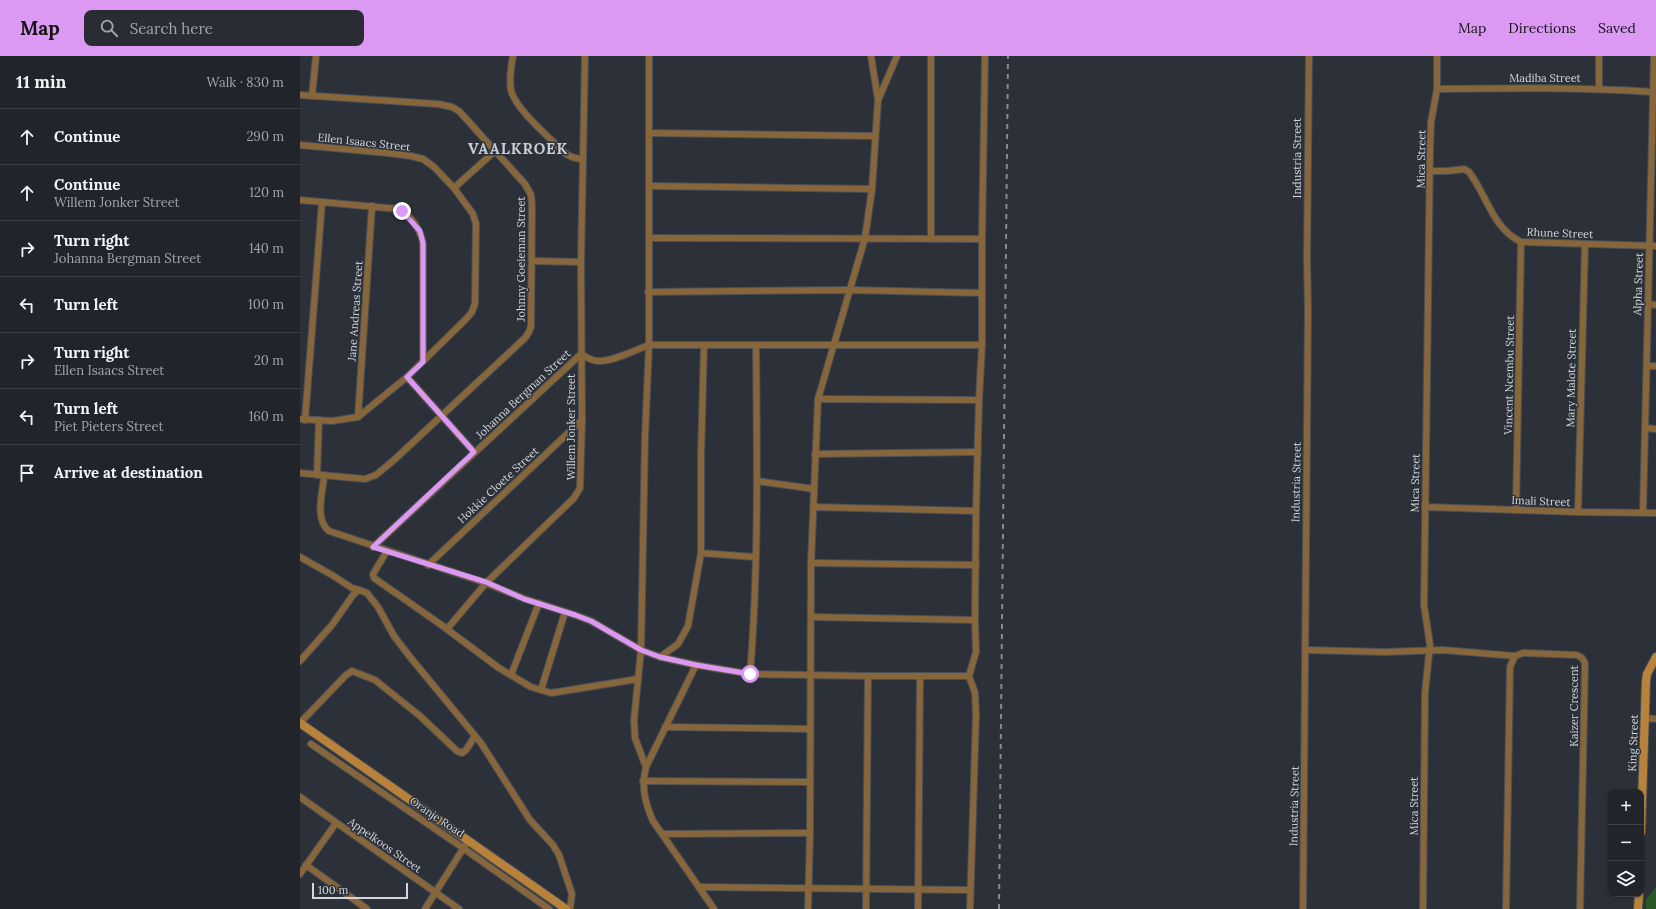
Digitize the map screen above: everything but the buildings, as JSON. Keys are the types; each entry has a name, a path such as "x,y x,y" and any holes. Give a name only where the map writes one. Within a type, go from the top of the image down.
{"street":[{"path":"312,96 316,56"},
{"path":"513,56 511,86 512,92 518,104 568,156 583,160"},
{"name":"Willem Jonker Street","path":"447,629 486,582 579,492 581,482 582,420 581,262 585,56"},
{"path":"646,767 635,738 634,720 641,650 645,437 649,345 648,56"},
{"path":"808,909 810,833 811,563 818,399 822,381 835,344 865,238 872,189 878,100 871,56"},
{"path":"878,100 897,56"},
{"path":"931,56 931,238"},
{"path":"970,909 976,706 975,693 969,676 976,652 974,620 979,400 982,345 985,56"},
{"name":"Industria Street","path":"1303,909 1308,310 1307,141 1309,56"},
{"name":"Mica Street","path":"1423,909 1425,692 1430,651 1430,640 1424,605 1430,171 1431,122 1437,89 1437,56"},
{"path":"1599,56 1599,88"},
{"name":"Alpha Street","path":"1643,512 1648,304 1653,246 1654,56"},
{"name":"Madiba Street","path":"1437,89 1599,88 1653,92"},
{"name":"Johnny Goeieman Street","path":"300,95 447,105 459,111 525,184 531,195 532,261 530,332 441,417 388,465 370,478 365,479 300,473"},
{"path":"649,133 875,136"},
{"name":"Ellen Isaacs Street","path":"300,145 388,153 418,158 434,167 454,188 472,211 476,220 475,303 472,312 407,377 358,417"},
{"path":"454,188 494,151"},
{"name":"Rhune Street","path":"1430,171 1464,169 1469,172 1495,218 1505,231 1513,238 1521,242 1653,246"},
{"path":"649,186 872,189"},
{"path":"300,200 388,207 402,211 416,225 422,237 423,243 423,362"},
{"path":"322,202 303,419 332,421 358,417"},
{"name":"Jane Andreas Street","path":"358,417 372,206"},
{"path":"649,238 982,239"},
{"name":"Vincent Ncembu Street","path":"1516,510 1521,242"},
{"name":"Mary Malote Street","path":"1578,512 1585,244"},
{"path":"532,261 581,262"},
{"path":"648,292 850,290 982,293"},
{"path":"1648,304 1656,304"},
{"path":"581,354 592,360 609,360 649,345 982,345"},
{"path":"660,657 678,644 688,626 701,553 701,456 704,345"},
{"path":"750,674 755,616 757,481 756,345"},
{"name":"Johanna Bergman Street","path":"373,547 581,354"},
{"path":"1646,366 1656,366"},
{"path":"407,377 441,417 474,452"},
{"path":"818,399 979,400"},
{"path":"317,475 319,420"},
{"name":"Hokkie Cloete Street","path":"428,565 582,420"},
{"path":"1645,428 1656,429"},
{"path":"815,454 978,452"},
{"path":"324,476 320,516 325,528 332,532 428,565 486,582 539,603 591,621 641,650 660,657 750,674 920,677 969,676"},
{"path":"757,481 814,489"},
{"name":"Imali Street","path":"1425,507 1656,513"},
{"path":"813,508 976,511"},
{"path":"387,551 373,574 374,578 447,629 499,668 531,687 551,694 638,679"},
{"path":"701,553 755,557"},
{"path":"300,557 352,588 366,593 378,607 394,636 475,736 530,820 553,845 559,854 572,894 570,909"},
{"path":"811,563 976,565"},
{"path":"300,661 332,625 353,595 359,590"},
{"path":"511,675 539,603"},
{"path":"541,690 566,612"},
{"path":"811,617 974,620"},
{"name":"Kaizer Crescent","path":"1305,650 1385,652 1447,650 1515,656 1523,653 1575,654 1582,658 1585,663 1580,909"},
{"path":"1506,909 1510,667 1515,656"},
{"name":"King Street","path":"1641,825 1648,674 1656,657"},
{"path":"696,665 646,767 643,781 646,805 653,821 714,909"},
{"path":"475,736 466,750 462,752 457,751 420,716 375,680 352,671 346,675 300,723 466,844 566,909"},
{"path":"866,909 868,676"},
{"path":"918,909 920,677"},
{"path":"1645,718 1656,719"},
{"path":"665,727 810,729"},
{"name":"Oranje Road","path":"311,744 466,844 549,909"},
{"path":"643,781 810,782"},
{"name":"Appelkoos Street","path":"300,797 459,909"},
{"path":"300,874 336,823"},
{"path":"662,834 810,833"},
{"path":"425,909 466,844"},
{"path":"306,865 367,909"},
{"path":"699,887 970,890"},
{"path":"1638,909 1639,897"}],"green space":[{"path":"1656,887 1656,909 1646,909 1646,900"}],"railway":[{"path":"999,909 1008,56"}],"district":[{"name":"VAALKROEK","path":"518,148"}],"route":[{"path":"402,211 420,231 423,243 423,362 407,377 441,417 474,452 373,547 486,582 524,599 591,621 641,650 660,657 750,674"}]}
